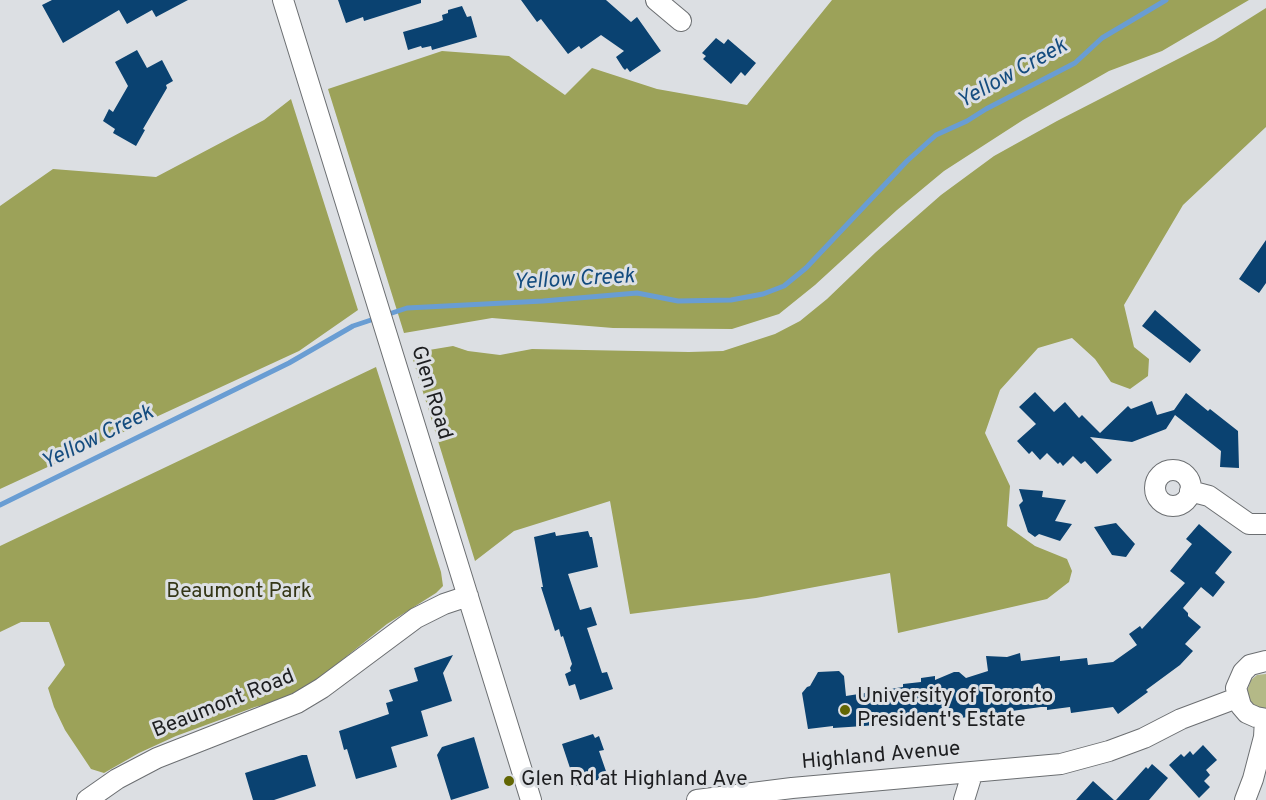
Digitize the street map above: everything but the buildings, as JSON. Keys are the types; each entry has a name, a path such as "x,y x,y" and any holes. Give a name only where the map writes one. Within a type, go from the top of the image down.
{"street":[{"name":"Glen Road","path":"283,0 531,800"},
{"path":"656,0 681,21"},
{"path":"1190,491 1209,496 1249,524 1266,524"},
{"name":"Beaumont Road","path":"87,800 117,779 157,758 297,703 322,688 416,618 444,604 468,596"},
{"path":"1245,800 1264,737 1265,719 1247,713 1238,698 1236,688 1243,672 1250,665 1266,661"},
{"name":"Highland Avenue","path":"697,800 792,788 972,774 1061,764 1085,759 1144,738 1208,708 1238,698"},
{"path":"964,800 972,774"}],"green space":[{"path":"832,0 1249,0 1162,51 1109,71 1023,120 944,171 779,314 732,329 613,328 492,318 404,333 328,89 442,51 509,56 565,95 592,68 657,89 747,105"},
{"path":"1266,8 1266,127 1183,205 1124,305 1134,347 1149,359 1148,376 1130,389 1111,382 1095,359 1072,338 1038,348 1000,390 985,433 1010,486 1007,526 1035,546 1067,559 1072,571 1069,582 1047,599 898,633 890,573 756,598 630,614 610,501 514,531 475,561 411,353 453,346 468,351 500,355 532,349 723,351 775,334 800,321 941,195 994,156 1215,40"},
{"path":"291,99 358,310 299,351 0,489 0,206 53,169 156,177 264,120"},
{"name":"Beaumont Park","path":"376,367 441,572 443,586 436,593 387,624 317,680 283,700 255,707 176,736 104,773 91,769 65,730 48,688 65,665 49,622 21,622 0,632 0,546"},
{"path":"1266,674 1266,709 1254,707 1246,694 1251,680 1257,675"}],"waterway":[{"name":"Yellow Creek","path":"0,505 289,363 353,326 407,308 543,301 637,293 678,301 731,300 763,294 784,286 806,268 907,161 936,135 967,121 1075,63 1102,38 1166,0"}],"place":[{"name":"University of Toronto President's Estate","path":"845,710"},
{"name":"Glen Rd at Highland Ave","path":"509,781"}]}
